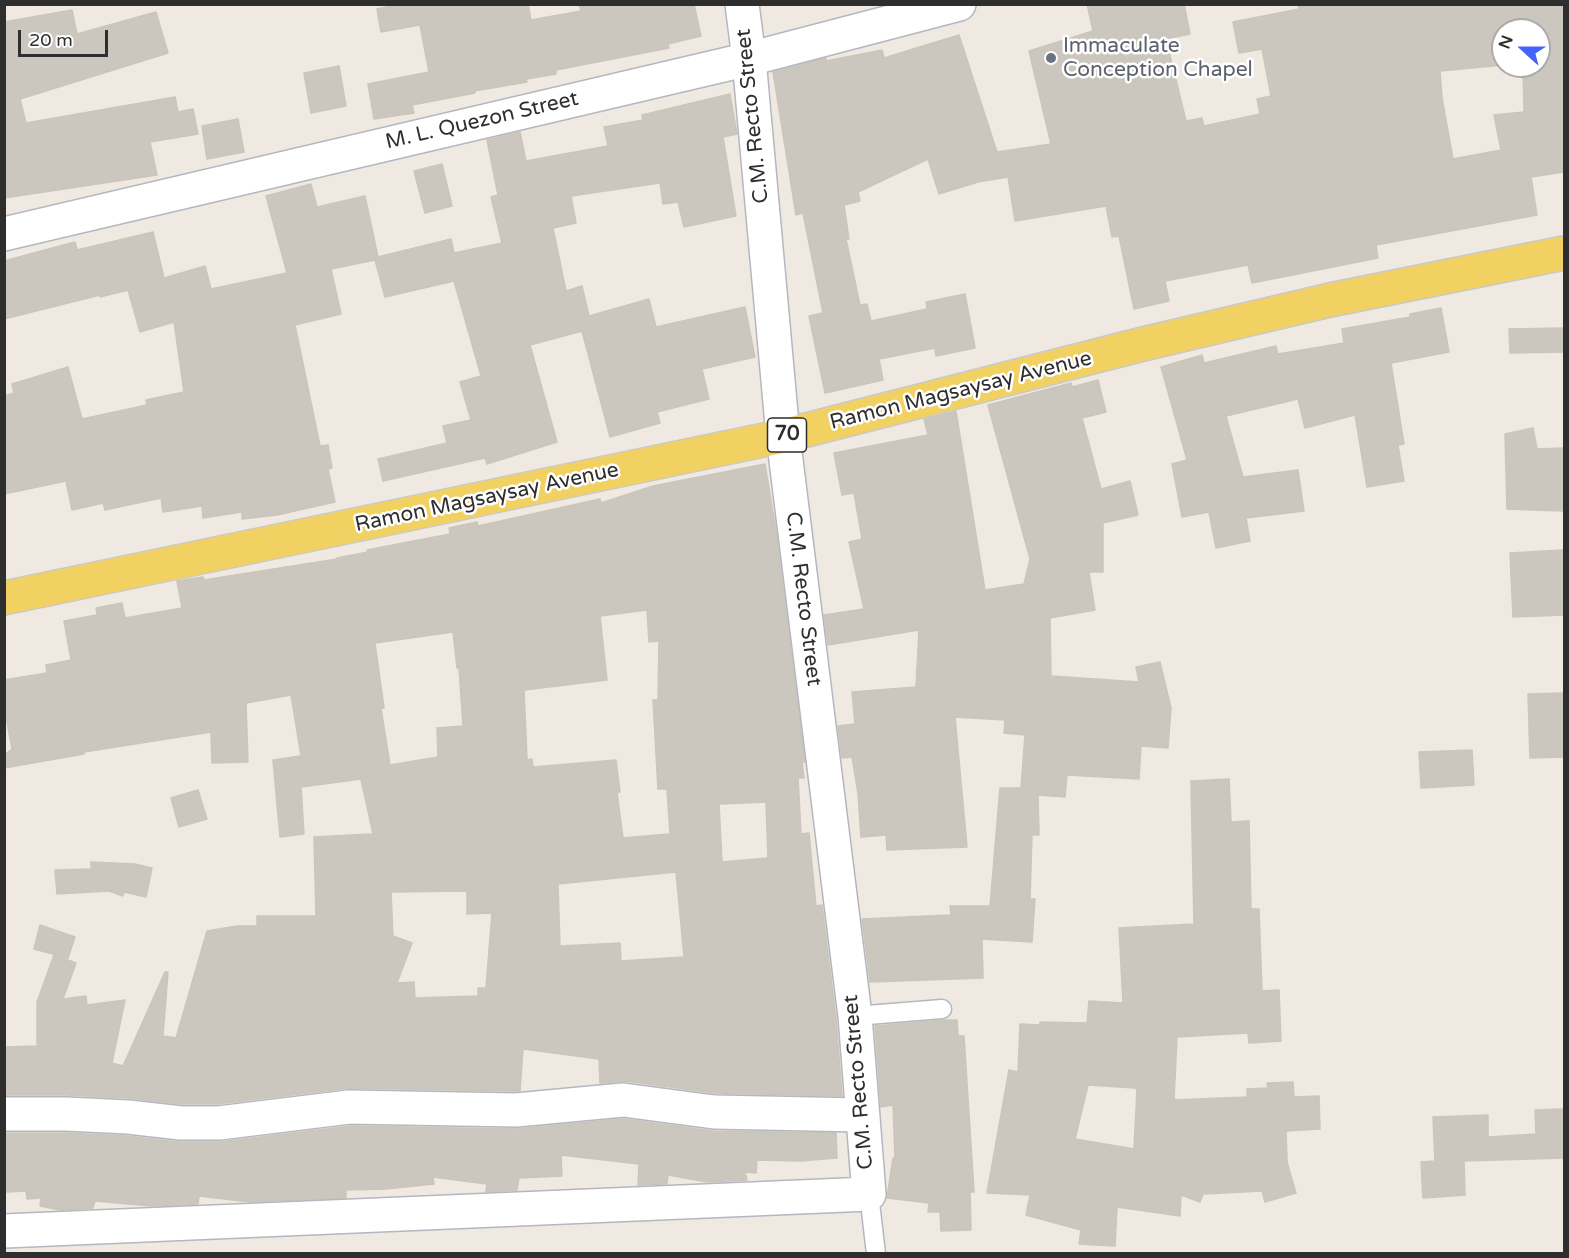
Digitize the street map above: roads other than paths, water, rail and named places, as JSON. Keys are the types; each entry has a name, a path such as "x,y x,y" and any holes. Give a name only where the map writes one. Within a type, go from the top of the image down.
{"main road":[{"name":"Ramon Magsaysay Avenue","path":"4,598 783,436 1143,344 1308,305 1564,253"}],"street":[{"name":"C.M. Recto Street","path":"742,4 783,436 855,1016 869,1194"},
{"name":"M. L. Quezon Street","path":"4,234 749,59 959,4"},
{"path":"4,1114 66,1114 128,1117 181,1123 219,1123 349,1107 516,1110 623,1100 714,1112 862,1115"},
{"path":"4,1231 869,1194"}],"lane":[{"path":"855,1016 942,1009"},
{"path":"869,1194 876,1254"}],"place":[{"name":"Immaculate Conception Chapel","path":"1051,58"}]}
